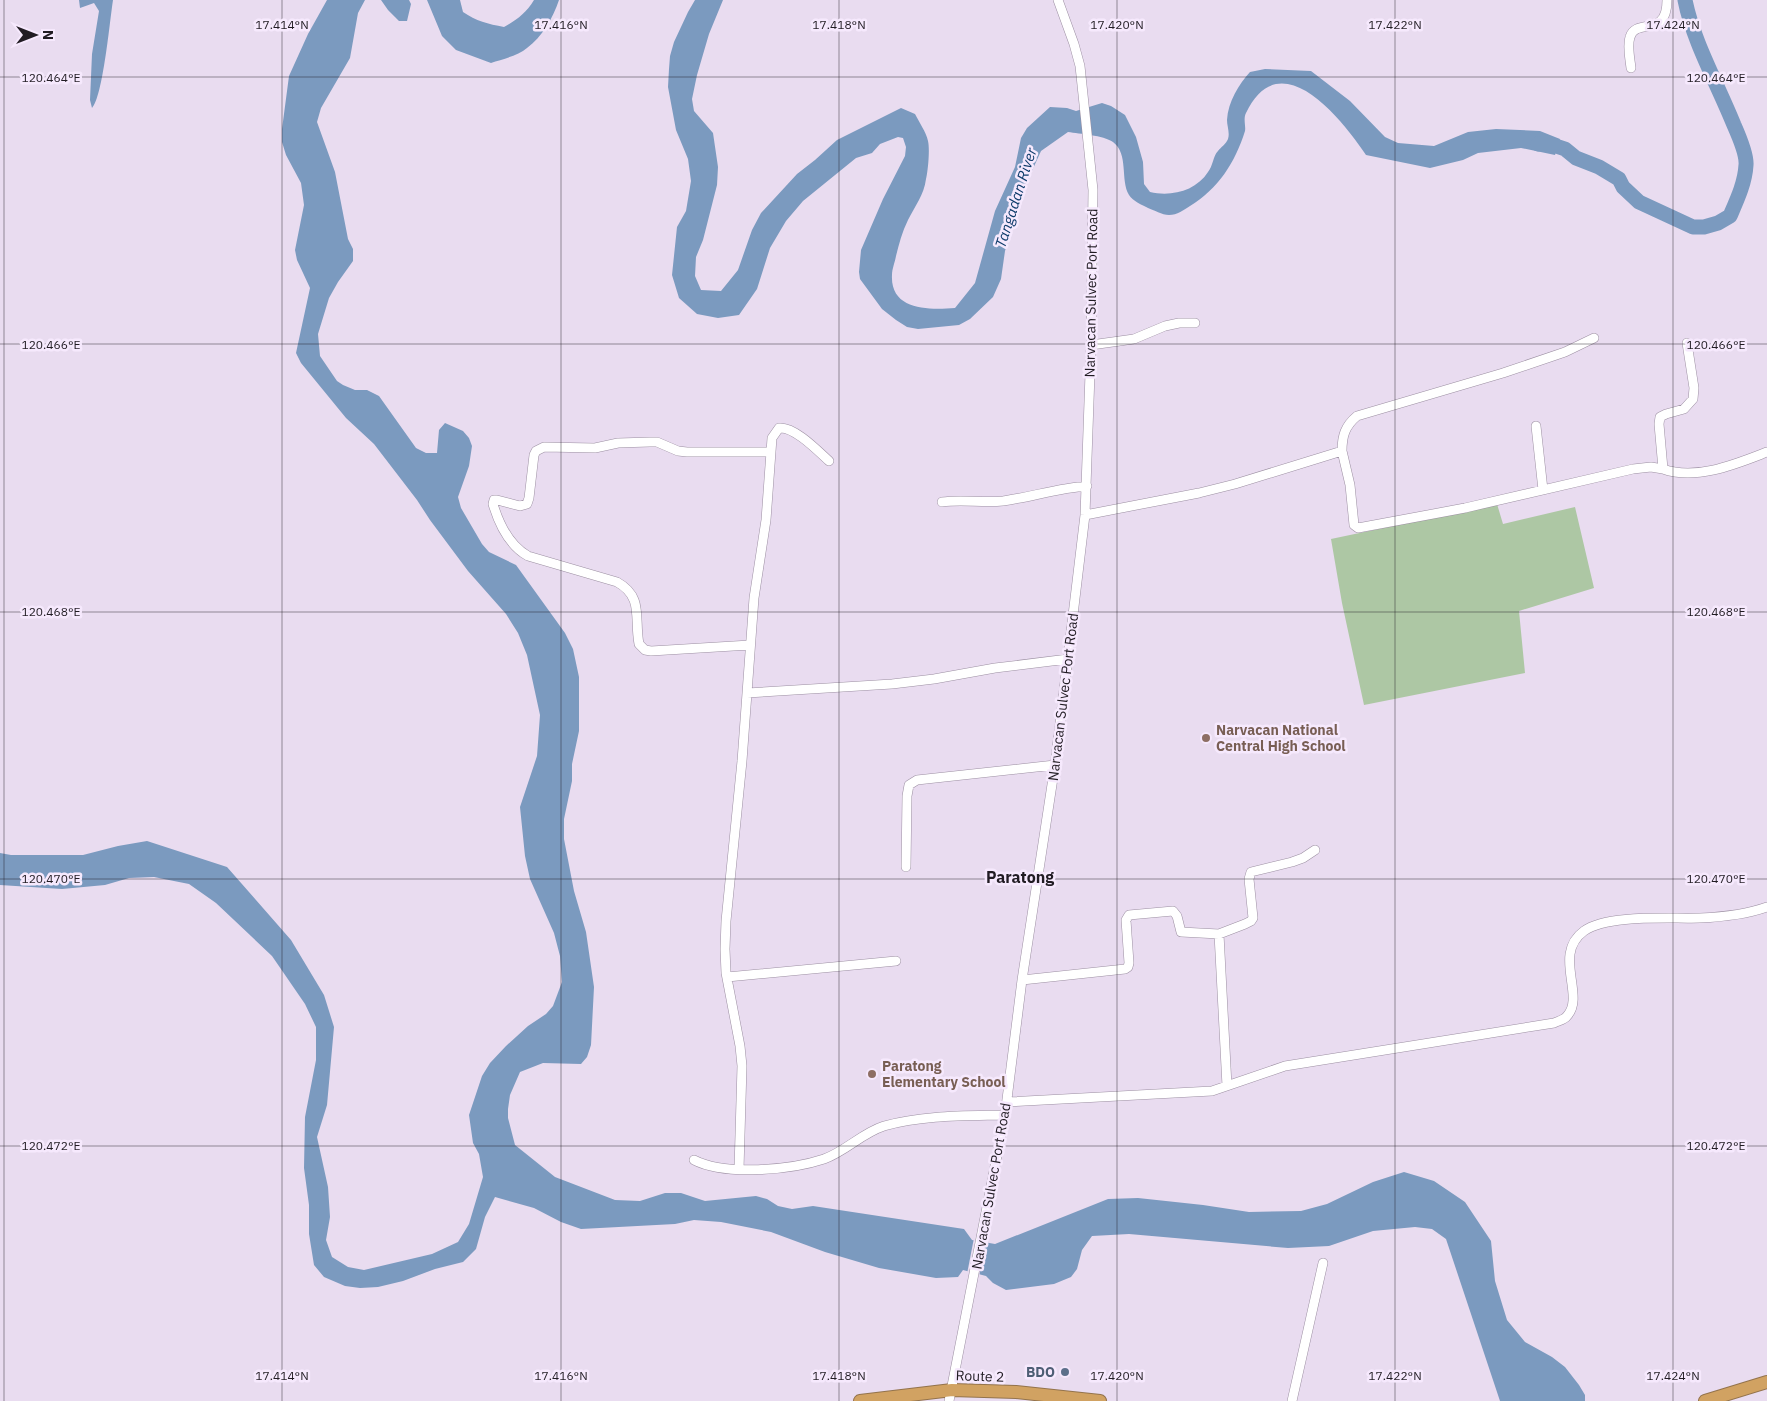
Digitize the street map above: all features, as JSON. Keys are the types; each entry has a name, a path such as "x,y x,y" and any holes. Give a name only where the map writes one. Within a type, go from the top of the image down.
{"highway":[{"path":"1704,1401 1767,1382"},
{"name":"Route 2","path":"860,1401 1016,1392 1100,1401"}],"street":[{"name":"Narvacan Sulvec Port Road","path":"950,1395 982,1240 1005,1114 1022,980 1055,765 1085,515 1093,190 1080,66 1058,0"},
{"path":"1631,68 1629,45 1632,33 1638,29 1660,22 1666,13 1667,0"},
{"path":"1090,345 1134,339 1165,326 1179,323 1195,323"},
{"path":"1594,338 1564,352 1511,370 1356,416 1348,424 1344,432 1342,451 1350,485 1354,524 1358,528 1465,508 1643,467 1681,473 1717,469 1767,452"},
{"path":"1663,469 1660,417 1684,409 1693,399 1694,388 1687,343"},
{"path":"1536,426 1543,490"},
{"path":"739,1169 742,1066 724,949 742,761 754,598 766,520 772,438 776,431 782,428 788,429 829,460"},
{"path":"750,645 645,650 639,644 636,606 631,593 626,587 617,582 528,556 521,552 508,537 493,504 494,500 497,500 520,506 527,504 534,455 539,449 544,447 595,448 618,443 657,442 678,451 687,452 770,452"},
{"path":"1085,515 1199,493 1235,484 1342,451"},
{"path":"942,502 982,503 1004,501 1069,487 1087,486"},
{"path":"747,693 892,684 1068,659"},
{"path":"906,867 907,796 909,785 918,780 1055,765"},
{"path":"1022,980 1125,969 1129,963 1126,920 1128,915 1173,911 1177,916 1181,932 1219,934 1245,924 1253,918 1249,879 1251,872 1292,862 1303,858 1315,850"},
{"path":"1006,1102 1212,1091 1285,1066 1305,1062 1554,1023 1568,1015 1572,1008 1570,954 1572,945 1584,931 1607,923 1629,919 1724,916 1767,908"},
{"path":"1219,934 1227,1086"},
{"path":"727,977 896,960"},
{"path":"694,1160 714,1167 739,1169 783,1167 824,1159 839,1152 862,1136 882,1127 900,1122 937,1117 1005,1114"},
{"path":"1292,1401 1323,1263"}],"green space":[{"path":"1497,504 1503,524 1575,507 1594,588 1519,611 1525,673 1364,705 1342,603 1331,539"}],"water":[{"path":"79,0 113,0 103,74 100,89 92,108 90,100 92,54 99,11 94,3 80,8"},
{"path":"327,0 365,0 358,13 350,58 321,108 317,122 335,172 348,239 353,249 353,261 329,298 318,334 320,356 337,381 355,390 367,390 379,396 416,448 426,453 437,453 439,430 445,423 463,431 469,438 472,446 469,466 458,497 461,508 482,544 489,552 516,565 565,633 573,649 579,677 579,731 572,764 572,781 564,819 564,839 574,891 586,932 594,987 591,1045 587,1057 581,1064 543,1063 520,1072 510,1095 508,1109 508,1118 515,1145 555,1177 615,1200 640,1201 665,1193 681,1193 705,1201 756,1196 767,1199 778,1206 792,1209 813,1206 964,1229 972,1240 995,1244 1108,1199 1138,1198 1249,1212 1301,1211 1327,1204 1373,1182 1404,1172 1434,1181 1465,1202 1491,1241 1495,1281 1507,1320 1525,1342 1552,1357 1565,1367 1585,1395 1585,1401 1500,1401 1446,1239 1432,1229 1415,1227 1373,1231 1329,1246 1288,1248 1129,1234 1092,1236 1082,1250 1077,1269 1071,1277 1054,1284 1006,1290 993,1283 986,1276 963,1270 958,1277 936,1278 879,1268 825,1252 771,1232 721,1222 694,1220 675,1224 581,1229 561,1222 534,1208 495,1197 485,1217 476,1249 463,1262 378,1287 360,1288 345,1286 324,1277 314,1265 309,1234 309,1205 304,1168 305,1117 316,1060 316,1027 305,1004 272,956 216,903 189,884 154,877 129,878 105,885 62,889 0,885 0,853 11,855 83,855 147,841 227,867 291,940 324,995 334,1027 327,1105 317,1137 328,1187 330,1217 326,1240 332,1257 348,1267 364,1270 432,1254 458,1242 469,1224 483,1177 479,1154 473,1143 469,1115 482,1076 490,1063 506,1046 528,1026 546,1014 553,1006 562,982 560,956 554,933 530,879 525,856 520,807 537,756 540,715 527,655 518,633 506,614 468,571 374,444 346,418 301,363 296,353 310,288 297,260 295,250 304,205 301,183 286,155 282,142 282,129 289,76 308,34"},
{"path":"381,0 409,0 411,4 407,21 399,21"},
{"path":"427,0 460,0 463,12 482,22 504,27 521,16 534,0 559,0 554,14 532,44 519,53 491,63 456,50 442,36"},
{"path":"695,0 723,0 709,34 692,99 694,111 713,133 718,167 717,185 703,240 696,257 695,276 701,290 721,291 738,270 752,230 761,213 797,174 837,140 901,108 915,114 927,138 929,154 923,190 906,224 898,247 892,273 893,287 897,296 904,302 913,306 934,309 955,308 975,283 995,211 1015,167 1021,138 1027,128 1050,107 1067,108 1076,111 1102,103 1111,106 1125,115 1136,137 1143,162 1144,184 1150,192 1166,194 1190,188 1203,179 1210,170 1216,153 1228,139 1228,113 1238,88 1250,72 1265,69 1311,71 1350,101 1385,137 1398,143 1434,146 1468,132 1496,129 1540,131 1560,139 1555,155 1521,148 1478,153 1463,160 1430,168 1366,155 1342,123 1310,94 1293,85 1276,84 1260,93 1246,113 1245,131 1241,143 1231,164 1217,183 1209,192 1188,208 1169,215 1143,206 1129,195 1126,189 1121,153 1113,142 1098,136 1068,132 1041,151 1022,193 1005,251 1001,279 993,297 970,319 959,325 918,329 907,327 882,309 860,279 859,272 861,250 883,199 905,156 906,147 903,138 898,137 880,144 872,153 856,158 803,201 786,221 770,248 757,289 739,315 718,318 697,314 679,298 672,275 677,227 686,211 691,181 688,159 676,130 668,87 670,56 674,42"}],"pier":[{"path":"974,1238 986,1241 979,1277 967,1274"}],"waterway":[{"name":"Tangadan River","path":"1538,144 1547,143 1565,149 1576,158 1599,167 1619,179 1623,187 1639,202 1693,227 1704,227 1718,223 1730,216 1744,178 1745,156 1738,134 1700,47 1685,0"}],"place":[{"name":"Narvacan National Central High School","path":"1206,738"},
{"name":"Paratong Elementary School","path":"872,1074"},
{"name":"BDO","path":"1065,1372"}],"district":[{"name":"Paratong","path":"1020,877"}]}
